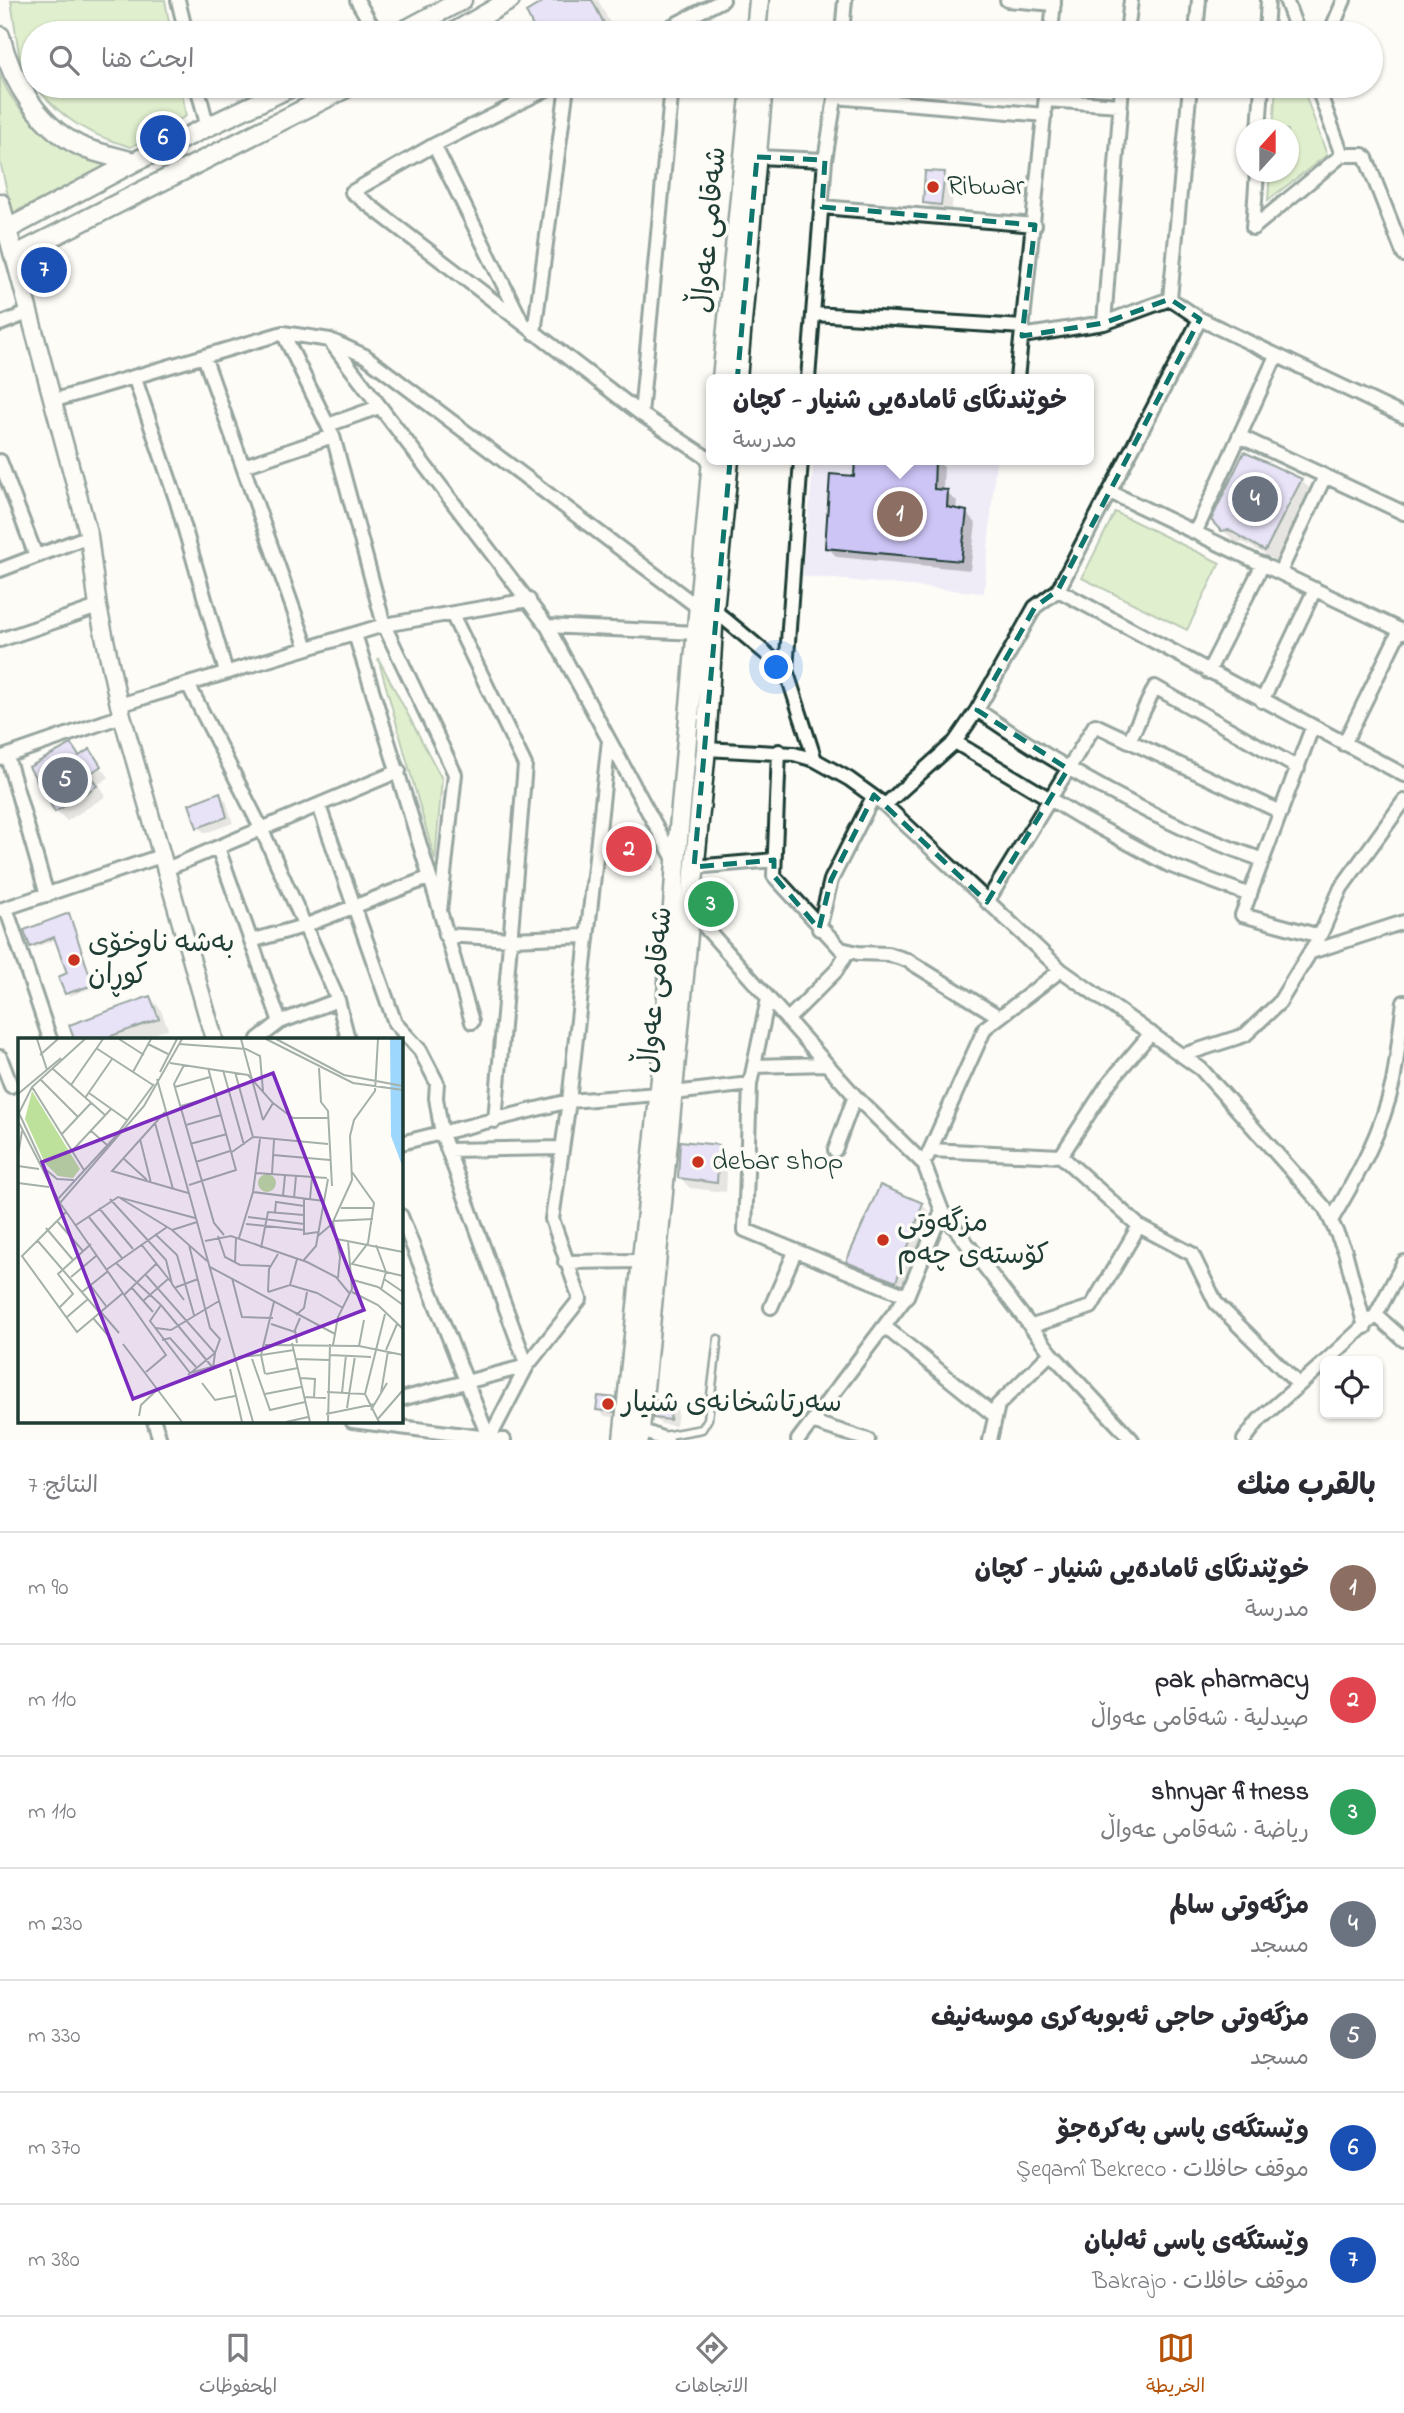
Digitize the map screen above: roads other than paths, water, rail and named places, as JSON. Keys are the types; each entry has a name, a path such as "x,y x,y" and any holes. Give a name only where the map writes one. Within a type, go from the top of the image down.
{"main road":[{"path":"423,21 462,0"},
{"path":"474,21 510,0"},
{"path":"757,21 759,0"},
{"path":"769,21 770,0"},
{"path":"0,36 21,90"},
{"path":"27,98 43,119 84,148 134,162"},
{"path":"6,230 51,209 134,162 269,98"},
{"path":"0,203 13,256 62,234 327,98"},
{"name":"شەقامی عەواڵ","path":"722,374 750,98"},
{"name":"شەقامی عەواڵ","path":"737,374 762,98"},
{"path":"51,209 62,234"},
{"name":"شەقامی عەواڵ","path":"623,1440 641,1261 690,910 706,749 707,609 718,465"},
{"name":"شەقامی عەواڵ","path":"639,1435 666,1093 676,862 698,634 707,609"}],"street":[{"path":"357,0 369,21"},
{"path":"690,21 723,0"},
{"path":"843,21 845,0"},
{"path":"1007,0 1054,2 1052,21"},
{"path":"1128,21 1131,0"},
{"path":"1197,21 1199,0"},
{"path":"1267,21 1268,0"},
{"path":"1286,0 1294,21"},
{"path":"1335,21 1344,0"},
{"path":"180,1 184,21"},
{"path":"200,98 208,128"},
{"path":"529,98 434,145 352,192 642,414 706,453"},
{"path":"534,333 565,98"},
{"path":"642,414 671,98"},
{"path":"808,374 825,160 835,98"},
{"path":"891,98 1045,115"},
{"path":"1104,323 1120,98"},
{"path":"1170,299 1190,98"},
{"path":"1260,119 1261,98"},
{"path":"1321,98 1342,155"},
{"path":"1018,374 1046,100 1119,105"},
{"path":"434,145 522,322"},
{"path":"1256,182 1253,228 1342,155 1363,155 1404,255"},
{"path":"757,157 825,160"},
{"path":"822,206 1035,225"},
{"path":"13,256 89,536 98,607 121,711 214,1038"},
{"path":"1170,299 1200,319 1404,416"},
{"path":"814,314 1022,331 1104,323 1170,299"},
{"path":"0,324 28,313"},
{"path":"884,805 955,743 977,710 1035,607 1058,590 1200,319"},
{"path":"52,401 205,359 283,333 330,340 365,356 786,670"},
{"path":"283,333 331,430 384,625 455,774 440,911"},
{"path":"330,340 547,626 676,862"},
{"path":"1196,531 1276,356"},
{"path":"205,359 307,648"},
{"path":"135,379 177,502 226,672"},
{"path":"244,466 379,407"},
{"path":"1240,436 1404,513"},
{"path":"0,461 36,556"},
{"path":"801,465 786,670 815,760"},
{"path":"1280,572 1325,476"},
{"path":"1110,492 1402,631 1343,744"},
{"path":"0,570 89,536"},
{"path":"1208,672 1263,564"},
{"path":"1262,701 1315,589"},
{"path":"1058,590 1404,775"},
{"path":"47,895 4,757 188,684 226,672 384,625 529,600"},
{"path":"0,640 98,607"},
{"path":"452,614 525,765 495,1121"},
{"path":"547,626 698,634"},
{"path":"355,634 399,771 472,1022"},
{"path":"188,684 262,830 338,1000 348,1038"},
{"path":"1129,741 1155,687 1298,768"},
{"path":"977,710 1068,769 1201,837 1263,860"},
{"path":"987,902 1095,724 1281,812"},
{"path":"1312,728 1242,915 1320,936"},
{"path":"489,1439 527,1366 580,1299 552,1219 569,1101 609,740"},
{"path":"955,743 1169,865 1250,895"},
{"path":"706,749 779,751 815,760 873,797 1061,970 1183,1055 1214,1081 1318,1198 1332,1219 1345,1251 1365,1327"},
{"path":"779,751 774,876 834,944 848,951 888,954 907,960 998,1016"},
{"path":"50,1038 3,909 218,848 399,771"},
{"path":"819,929 831,880 873,797"},
{"path":"1183,1055 1245,1035 1279,1003 1320,936 1341,888 1404,801"},
{"path":"319,806 396,1023 420,1050 437,1083 436,1098 442,1134 527,1366"},
{"path":"218,848 280,1022"},
{"path":"694,867 774,860"},
{"path":"251,941 304,926 428,878"},
{"path":"674,897 690,910 855,1096 924,1164 942,1210 1051,1353 1132,1440"},
{"path":"1311,952 1404,922"},
{"path":"445,935 512,939 586,936"},
{"path":"787,1020 836,971 848,951"},
{"path":"924,1164 985,1028 1061,970"},
{"path":"768,999 750,1084 745,1230 906,1296"},
{"path":"259,1038 280,1022 338,1000"},
{"path":"1332,1219 1362,1168 1385,1112 1393,1083 1404,1007"},
{"path":"1061,1156 1108,1084 1151,1033"},
{"path":"0,1057 11,1086"},
{"path":"754,1066 826,1064"},
{"path":"402,1143 569,1101 750,1084"},
{"path":"835,1150 855,1096"},
{"path":"448,1150 562,1148"},
{"path":"930,1150 1061,1156 1139,1226 1192,1254 1216,1303 1299,1385"},
{"path":"798,1440 906,1296 942,1210"},
{"path":"402,1219 464,1382 489,1439"},
{"path":"1032,1326 1091,1307 1139,1226"},
{"path":"771,1307 795,1252"},
{"path":"565,1262 641,1261"},
{"path":"1333,1356 1376,1315 1404,1262"},
{"path":"1376,1315 1404,1340"},
{"path":"885,1327 995,1416"},
{"path":"990,1440 998,1405 1051,1353"},
{"path":"402,1399 527,1366"},
{"path":"1244,1440 1259,1420 1320,1367"},
{"path":"154,1422 159,1440"},
{"path":"349,1422 504,1440"},
{"path":"812,1422 868,1440"},
{"path":"639,1435 664,1438"}],"lane":[{"path":"664,1438 702,1429 708,1419 718,1339"}],"place":[{"name":"وێستگەی پاسی بەکرەجۆ","path":"163,138"},
{"name":"Ribwar","path":"933,187"},
{"name":"وێستگەی پاسی ئەلبان","path":"44,270"},
{"name":"مزگەوتی سالم","path":"1255,499"},
{"name":"خوێندنگای ئامادەیی شنیار - کچان","path":"900,514"},
{"name":"مزگەوتی حاجی ئەبوبەکری موسەنیف","path":"65,780"},
{"name":"pak pharmacy","path":"629,849"},
{"name":"shnyar fitness","path":"711,904"},
{"name":"بەشە ناوخۆی کوڕان","path":"74,960"},
{"name":"debar shop","path":"698,1162"},
{"name":"مزگه‌وتی کۆستەی چەم","path":"883,1240"},
{"name":"سەرتاشخانەی شنیار","path":"608,1404"}]}
